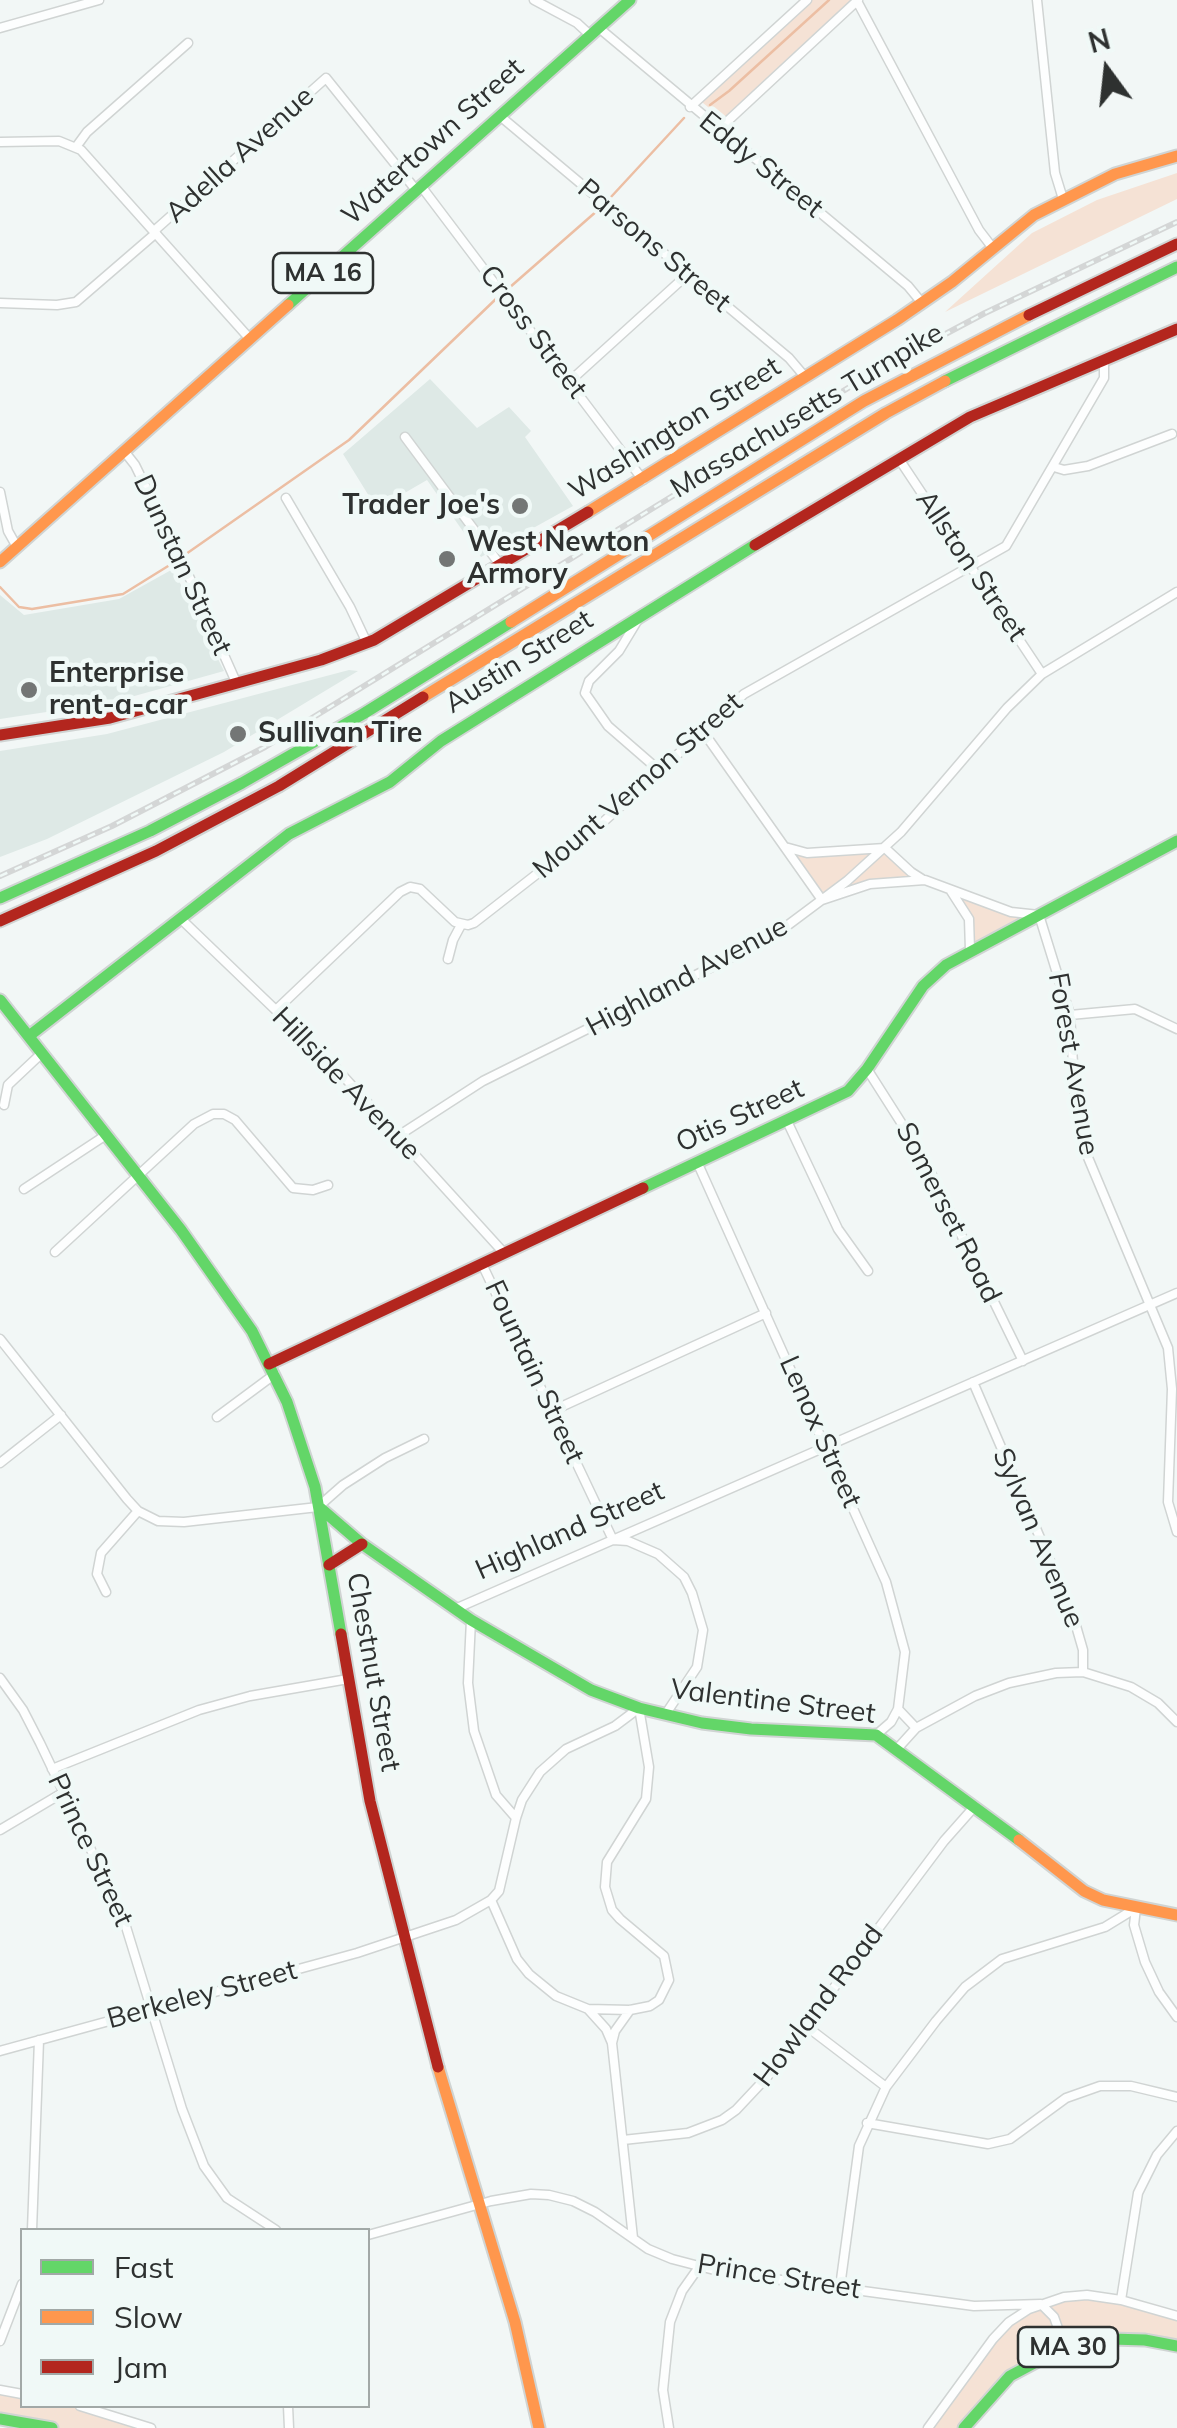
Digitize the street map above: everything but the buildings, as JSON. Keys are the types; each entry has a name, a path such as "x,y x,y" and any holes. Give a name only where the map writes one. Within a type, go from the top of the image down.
{"main road":[{"name":"Watertown Street","path":"0,562 630,0"},
{"name":"Washington Street","path":"0,734 102,720 321,660 367,643 643,480 922,304 1022,222 1123,172 1177,156"},
{"name":"Massachusetts Turnpike","path":"0,898 150,831 242,783 362,714 864,401 986,335 1177,244"},
{"name":"Massachusetts Turnpike","path":"0,920 156,851 279,786 886,412 1177,267"},
{"name":"Austin Street","path":"29,1036 303,825 375,791 465,726 641,614 970,417 1177,329"},
{"name":"Otis Street","path":"272,1369 482,1264 848,1091 867,1070 923,986 946,965 1177,841"},
{"name":"Chestnut Street","path":"0,1000 8,1019 42,1052 232,1302 272,1369 305,1452 370,1800 432,2048 522,2350 540,2428"},
{"name":"Highland Street","path":"318,1507 362,1544 455,1609"},
{"path":"328,1565 362,1544"},
{"name":"Valentine Street","path":"455,1609 577,1682 639,1708 751,1729 844,1731 876,1736 975,1806 1084,1891 1102,1900 1177,1915"},
{"name":"MA 30","path":"964,2428 1010,2376 1065,2348 1122,2339 1177,2346"},
{"path":"0,2419 52,2428"}],"street":[{"path":"0,28 99,0"},
{"name":"Eddy Street","path":"534,0 594,32 690,107 908,286 922,304"},
{"path":"690,107 806,0"},
{"path":"718,130 858,0 979,230 992,247"},
{"path":"1038,0 1055,178 1064,199"},
{"path":"76,147 87,132 188,43"},
{"name":"Adella Avenue","path":"250,339 155,232 326,78 418,188"},
{"name":"Parsons Street","path":"500,116 790,358 806,378"},
{"path":"0,142 59,141 76,147 155,232 76,302 0,303"},
{"name":"Cross Street","path":"418,188 643,480"},
{"path":"570,382 688,274"},
{"name":"Mount Vernon Street","path":"461,925 474,923 602,824 702,730 758,684 997,553 1013,538 1104,378 1104,359"},
{"path":"1054,467 1064,470 1088,466 1172,434"},
{"path":"405,437 500,566"},
{"name":"Dunstan Street","path":"124,450 183,564 236,682"},
{"name":"Allston Street","path":"899,459 1042,674"},
{"path":"0,492 8,531 17,547"},
{"path":"286,498 350,606 367,643"},
{"name":"Highland Avenue","path":"398,1136 483,1081 756,947 885,848 1042,674 1177,592"},
{"path":"641,614 629,638 589,682 585,693 608,726 661,772"},
{"path":"702,730 822,900 870,884 925,880"},
{"path":"785,847 807,853 885,848 910,872 925,880 1011,912 1039,915"},
{"path":"276,1010 405,888 420,888 461,925 452,940 448,959"},
{"path":"950,889 969,919 970,950"},
{"name":"Forest Avenue","path":"1039,915 1070,1015 1074,1096 1084,1148 1098,1188 1164,1333 1172,1366 1168,1502 1177,1532"},
{"name":"Hillside Avenue","path":"182,920 335,1067 504,1254"},
{"path":"1070,1015 1135,1009 1177,1030"},
{"path":"4,1105 8,1085 42,1052"},
{"name":"Somerset Road","path":"867,1070 916,1145 1022,1360"},
{"path":"56,1252 204,1117 224,1114 234,1120 293,1188 313,1190 328,1185"},
{"path":"787,1121 832,1217 868,1271"},
{"path":"24,1188 106,1135"},
{"name":"Lenox Street","path":"698,1164 827,1446 897,1614 905,1652 898,1710"},
{"name":"Fountain Street","path":"482,1264 613,1540"},
{"name":"Highland Street","path":"455,1609 1177,1294"},
{"path":"552,1410 766,1312"},
{"path":"0,1339 138,1511 158,1521 318,1507 343,1485 424,1439"},
{"path":"217,1417 272,1369"},
{"name":"Sylvan Avenue","path":"897,1750 916,1728 976,1696 1009,1683 1083,1672 1083,1650 1072,1612 973,1382"},
{"path":"0,1463 61,1416"},
{"path":"106,1592 98,1574 101,1553 138,1511"},
{"path":"613,1540 644,1546 672,1564 684,1577 699,1611 703,1630 697,1667 666,1715"},
{"path":"471,1620 468,1682 474,1730 496,1795 516,1818"},
{"path":"1083,1672 1132,1687 1158,1703 1177,1722"},
{"name":"Prince Street","path":"0,1678 23,1710 124,1917 182,2109 204,2166 227,2198 273,2228"},
{"path":"52,1769 199,1710 250,1696 348,1679"},
{"path":"588,2009 630,2010 659,2000 669,1980 664,1956 612,1910 605,1887 607,1862 639,1814 648,1786 649,1767 639,1708 615,1726 580,1740 552,1760 531,1785 516,1818 503,1880 491,1900 517,1959 529,1974 556,1996 600,2018 612,2043"},
{"path":"876,1736 898,1710 916,1728"},
{"path":"0,1830 64,1792"},
{"name":"Howland Road","path":"622,2140 688,2132 722,2120 750,2097 944,1841 975,1806"},
{"name":"Berkeley Street","path":"0,2051 404,1940 456,1920 491,1900"},
{"path":"1136,1908 1134,1925 1145,1962 1177,2017"},
{"path":"840,2287 859,2146 886,2087 936,2021 982,1972 1002,1959 1105,1928 1136,1908"},
{"path":"630,2010 615,2030 612,2043 633,2238"},
{"path":"806,2026 886,2087"},
{"path":"32,2228 39,2040"},
{"path":"868,2123 988,2144 1010,2139 1066,2098 1100,2086 1131,2086 1177,2097"},
{"path":"1121,2300 1138,2193 1157,2155 1177,2131"},
{"name":"Prince Street","path":"370,2234 531,2194 572,2201 648,2249 699,2267 974,2306 1041,2304 1077,2295 1121,2300 1177,2316"},
{"path":"669,2428 663,2390 668,2334 682,2291 699,2267"},
{"path":"0,2341 20,2289"},
{"path":"928,2428 1000,2330 1018,2315 1041,2304 1054,2317 1065,2348"},
{"path":"86,2408 151,2428"}],"shaded area":[{"path":"806,0 859,0 725,121 697,98"},
{"path":"1177,173 1177,199 945,312 1032,233 1097,200"},
{"path":"430,379 477,428 509,407 531,431 525,437 573,506 481,557 427,480 377,509 343,454"},
{"path":"173,569 224,671 113,702 0,719 0,595 24,615 119,599"},
{"path":"349,670 358,671 224,752 47,839 0,857 0,751 107,734"},
{"path":"785,847 795,851 885,848 925,880 889,881 822,900"},
{"path":"950,889 1011,912 1039,915 970,950 969,919"},
{"path":"1087,2295 1177,2316 1177,2346 1122,2339 1030,2363 964,2428 928,2428 993,2339 1029,2309"},
{"path":"0,2390 20,2394 20,2408 86,2408 151,2428 52,2428 0,2419"}],"waterway":[{"path":"710,105 829,0"},
{"path":"611,197 684,118"},
{"path":"509,288 598,210"},
{"path":"186,554 349,440 498,297"},
{"path":"0,587 19,607 32,609 123,594 173,563"}],"railway":[{"path":"0,876 112,826 265,747 874,372 985,313 1177,222"}],"traffic: fast":[{"path":"288,305 630,0"},
{"path":"945,381 1177,267"},
{"path":"29,1036 289,834 390,782 441,741 755,545"},
{"path":"0,898 150,831 242,783 511,622"},
{"path":"643,1188 848,1091 923,986 946,965 1177,841"},
{"path":"0,1000 181,1230 252,1331 287,1402 315,1487 341,1634"},
{"path":"319,1507 362,1544 471,1620 591,1690 639,1708 702,1723 876,1735 1019,1840"},
{"path":"964,2428 1010,2376 1053,2353 1111,2339 1177,2346"},
{"path":"0,2419 52,2428"}],"traffic: slow":[{"path":"588,512 897,320 952,282 1034,215 1115,174 1177,156"},
{"path":"0,562 288,305"},
{"path":"511,622 864,401 1029,315"},
{"path":"423,697 886,413 945,381"},
{"path":"1019,1840 1084,1891 1103,1900 1177,1915"},
{"path":"438,2067 515,2322 539,2428"}],"traffic: jam":[{"path":"1029,315 1177,244"},
{"path":"755,545 970,417 1177,329"},
{"path":"0,735 110,718 321,660 374,640 588,512"},
{"path":"0,921 156,851 279,786 423,697"},
{"path":"269,1364 643,1188"},
{"path":"329,1565 362,1544"},
{"path":"341,1634 370,1801 438,2067"}],"place":[{"name":"Trader Joe's","path":"520,506"},
{"name":"West Newton Armory","path":"447,559"},
{"name":"Enterprise rent-a-car","path":"29,690"},
{"name":"Sullivan Tire","path":"238,734"}]}
